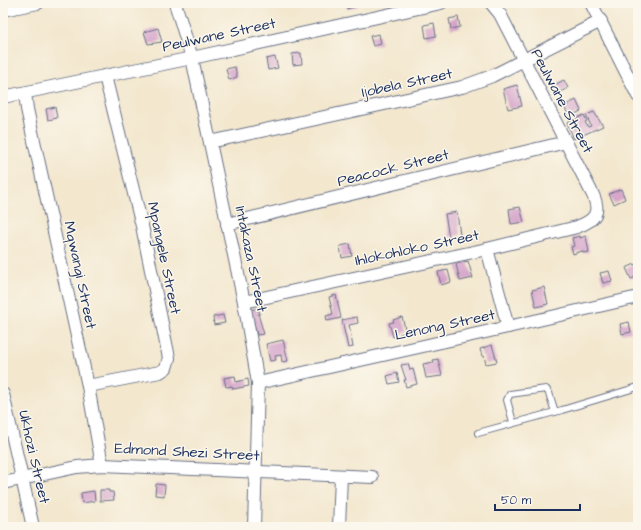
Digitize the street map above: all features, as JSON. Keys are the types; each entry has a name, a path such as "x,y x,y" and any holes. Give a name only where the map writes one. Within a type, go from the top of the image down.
{"street":[{"path":"3,10 38,3"},
{"name":"Intakaza Street","path":"175,3 192,58 244,302 258,382 254,527"},
{"name":"Peulwane Street","path":"3,97 192,58 442,3"},
{"name":"Peulwane Street","path":"491,3 500,14 596,202 597,213 595,217"},
{"path":"591,3 638,96"},
{"name":"Ijobela Street","path":"210,142 462,87 492,76 601,21"},
{"name":"Mpangele Street","path":"88,386 160,372 166,368 169,358 142,226 105,76"},
{"name":"Mqwangi Street","path":"25,93 27,109 88,386 102,464"},
{"name":"Peacock Street","path":"227,224 566,142"},
{"name":"Ihlokohloko Street","path":"244,302 487,249 584,225 595,217"},
{"path":"487,249 508,327"},
{"name":"Lenong Street","path":"258,382 508,327 638,296"},
{"name":"Ukhozi Street","path":"3,394 33,527"},
{"name":"Edmond Shezi Street","path":"3,483 77,467 102,464 341,476 372,476"},
{"path":"339,527 341,476"}],"lane":[{"path":"478,433 638,387"},
{"path":"513,422 507,400 510,394 546,389 549,393 555,412"}],"building":[{"path":"346,3 357,3 358,6 347,9"},
{"path":"458,17 460,27 451,29 449,19"},
{"path":"434,23 436,36 426,38 424,25"},
{"path":"158,28 162,42 148,44 144,32"},
{"path":"379,34 381,44 373,46 370,36"},
{"path":"301,53 302,64 293,65 292,54"},
{"path":"275,57 278,68 268,70 266,59"},
{"path":"235,67 237,77 229,80 226,69"},
{"path":"564,80 568,88 558,93 554,85"},
{"path":"517,85 522,106 508,109 503,89"},
{"path":"576,100 581,111 569,117 564,106"},
{"path":"55,107 57,118 48,120 46,109"},
{"path":"594,112 603,126 574,139 567,123 584,115 587,121 585,122 588,127 591,126 586,115"},
{"path":"621,189 625,199 614,204 609,194"},
{"path":"520,207 524,222 511,224 509,209"},
{"path":"457,212 460,235 449,237 445,214"},
{"path":"580,236 580,238 586,236 589,252 583,253 582,251 573,254 571,247 574,246 572,238"},
{"path":"350,244 352,256 342,258 340,246"},
{"path":"468,261 473,278 460,281 456,264"},
{"path":"635,264 638,269 638,276 631,279 626,268"},
{"path":"448,270 451,282 441,285 438,272"},
{"path":"609,271 612,281 603,283 600,273"},
{"path":"544,287 548,304 536,307 532,290"},
{"path":"336,295 341,318 327,321 326,316 333,314 329,297"},
{"path":"258,308 260,314 258,314 264,334 257,335 251,310"},
{"path":"223,315 225,323 214,325 213,317"},
{"path":"357,317 358,323 349,325 353,347 348,348 342,320"},
{"path":"402,317 406,332 400,334 400,336 393,337 389,323"},
{"path":"629,322 631,332 622,334 620,324"},
{"path":"283,340 288,361 282,362 281,355 275,356 276,360 270,361 266,344"},
{"path":"492,345 497,362 486,364 480,349"},
{"path":"438,359 442,376 426,378 423,364 434,362 433,360"},
{"path":"408,364 410,370 413,369 417,384 406,387 404,380 406,380 401,365"},
{"path":"397,373 399,382 389,384 387,376"},
{"path":"235,376 236,382 248,379 249,386 233,389 232,386 226,387 224,378"},
{"path":"156,484 165,485 164,496 155,495"},
{"path":"100,490 109,490 109,492 113,492 114,500 100,501"},
{"path":"94,491 95,501 82,503 81,493"}]}
